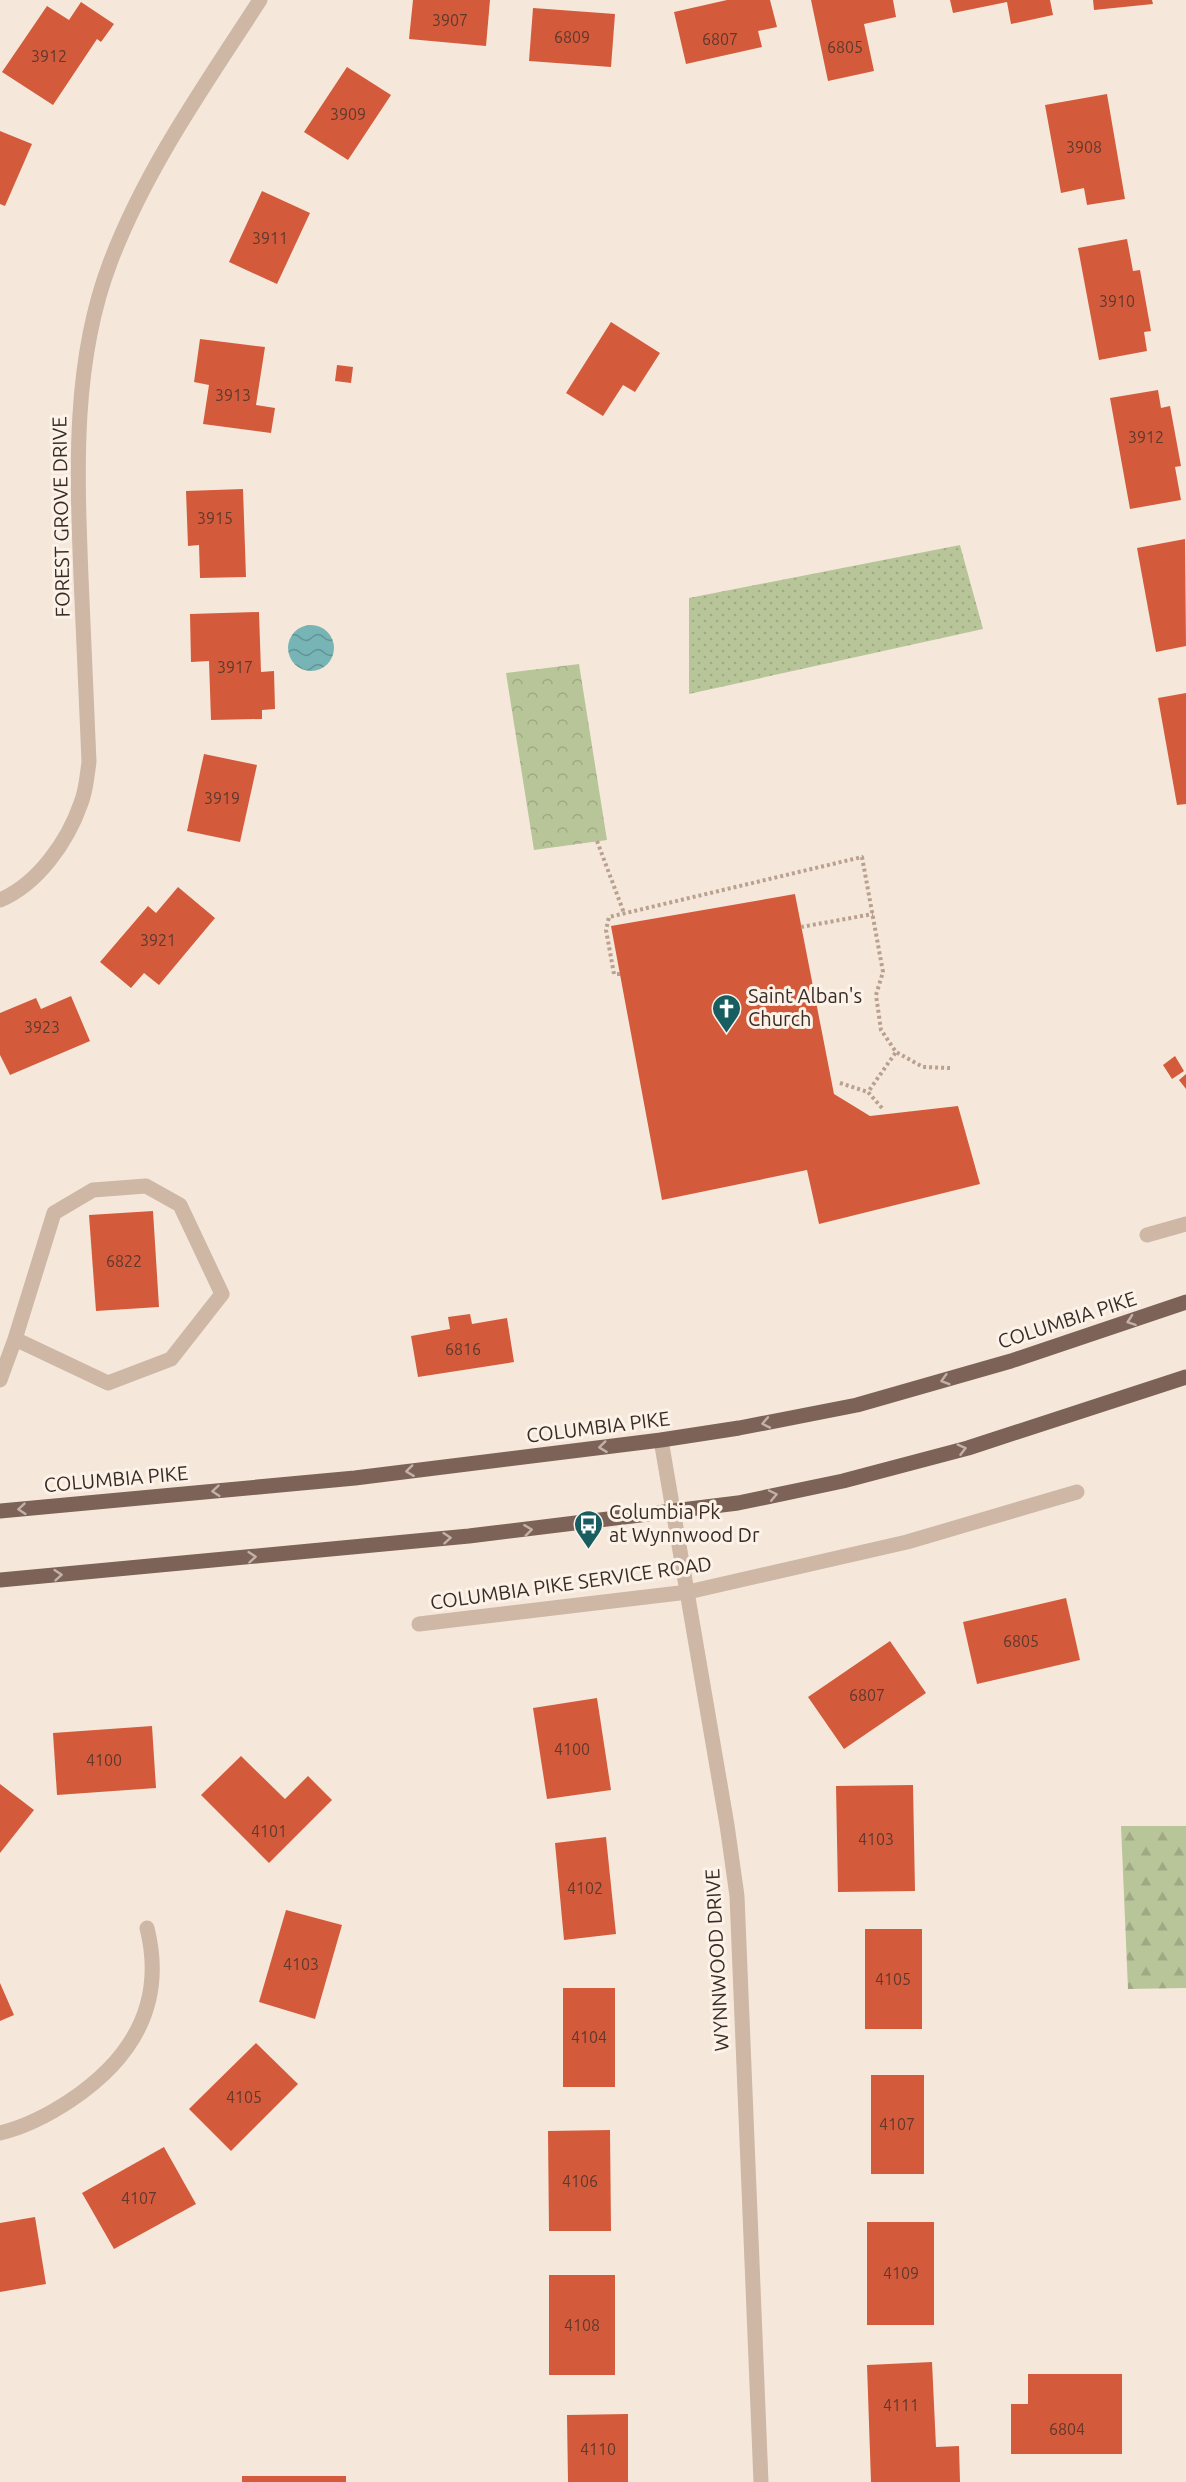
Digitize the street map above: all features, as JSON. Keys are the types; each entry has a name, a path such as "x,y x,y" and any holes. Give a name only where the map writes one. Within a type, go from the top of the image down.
{"main road":[{"name":"COLUMBIA PIKE","path":"0,1511 355,1478 662,1440 857,1406 1011,1361 1186,1302"},
{"path":"0,1580 469,1536 674,1513 738,1503 843,1481 968,1448 1186,1377"}],"street":[{"name":"FOREST GROVE DRIVE","path":"0,900 37,874 65,840 82,802 89,762 78,498 78,416 90,335 109,266 135,204 168,144 260,0"},
{"path":"0,1380 54,1213 93,1190 146,1186 180,1205 222,1294 171,1359 108,1383 15,1339"},
{"path":"1147,1235 1186,1224"},
{"name":"WYNNWOOD DRIVE","path":"662,1440 736,1896 762,2482"},
{"name":"COLUMBIA PIKE SERVICE ROAD","path":"419,1624 688,1592 907,1542 1077,1492"},
{"path":"0,2133 51,2113 96,2084 128,2050 145,2017 153,1983 151,1945 147,1928"}],"path":[{"path":"597,841 624,913"},
{"path":"620,974 614,974 606,930 609,917 862,857 883,972 876,995 881,1030 896,1052 923,1067 950,1068"},
{"path":"801,927 873,914"},
{"path":"868,1092 896,1052"},
{"path":"840,1083 868,1092 882,1108"}],"green space":[{"path":"960,545 983,629 689,694 689,598"},
{"path":"579,664 607,840 534,850 506,673"},
{"path":"1121,1826 1186,1826 1186,1988 1128,1989"}],"water":[{"path":"311,625 327,632 334,648 327,664 311,671 295,664 288,648 295,632"}],"building":[{"path":"413,0 490,0 486,46 409,39"},
{"path":"727,0 770,0 777,27 758,31 762,47 686,64 674,12"},
{"path":"811,0 893,0 896,17 864,24 874,71 828,81"},
{"path":"950,0 1050,0 1053,15 1011,24 1007,2 953,13"},
{"path":"1093,0 1152,0 1153,4 1094,10"},
{"path":"81,2 114,24 101,42 97,39 53,105 2,72 47,6 69,20"},
{"path":"533,8 615,14 611,67 529,61"},
{"path":"347,67 391,95 348,160 304,132"},
{"path":"1107,94 1125,199 1087,205 1084,188 1061,193 1045,105"},
{"path":"0,131 32,144 5,206 0,204"},
{"path":"262,191 310,213 277,284 229,262"},
{"path":"1127,239 1133,271 1140,270 1151,331 1144,332 1147,351 1099,360 1078,248"},
{"path":"611,322 660,353 635,392 623,385 603,416 566,393"},
{"path":"200,339 265,347 256,405 275,408 271,433 203,424 209,385 194,382"},
{"path":"337,365 353,367 351,383 335,381"},
{"path":"1158,390 1161,408 1170,406 1181,466 1175,467 1181,500 1130,509 1110,398"},
{"path":"243,489 246,577 200,578 199,545 188,546 186,491"},
{"path":"1185,539 1186,646 1156,652 1137,548"},
{"path":"259,612 261,672 274,671 275,709 262,710 262,719 211,720 209,661 191,662 190,614"},
{"path":"1186,693 1186,804 1177,805 1158,698"},
{"path":"204,754 257,765 240,842 187,831"},
{"path":"178,887 215,918 159,985 144,973 131,988 100,962 148,906 156,913"},
{"name":"Saint Alban's Church","path":"795,894 834,1094 870,1116 958,1106 980,1184 819,1224 807,1170 662,1200 611,926"},
{"path":"71,996 90,1041 10,1075 0,1055 0,1013 36,998 41,1009"},
{"path":"1175,1056 1184,1071 1172,1079 1163,1065"},
{"path":"1186,1074 1186,1089 1179,1080"},
{"path":"153,1211 159,1307 96,1311 89,1215"},
{"path":"470,1314 472,1324 507,1318 514,1362 418,1377 411,1336 450,1329 448,1317"},
{"path":"1066,1598 1080,1660 977,1684 963,1622"},
{"path":"890,1641 926,1693 844,1749 808,1697"},
{"path":"597,1698 611,1790 547,1799 533,1708"},
{"path":"152,1726 156,1788 57,1795 53,1733"},
{"path":"241,1756 285,1799 308,1776 332,1800 269,1863 201,1795"},
{"path":"0,1784 34,1810 0,1853"},
{"path":"913,1785 915,1891 838,1892 836,1786"},
{"path":"606,1837 616,1934 564,1940 555,1843"},
{"path":"286,1910 342,1925 315,2019 259,2002"},
{"path":"865,1929 922,1929 922,2029 865,2029"},
{"path":"0,1983 14,2015 0,2021"},
{"path":"563,1988 615,1988 615,2087 563,2087"},
{"path":"256,2043 298,2084 231,2151 189,2109"},
{"path":"871,2075 924,2075 924,2174 871,2174"},
{"path":"610,2130 611,2231 549,2231 548,2131"},
{"path":"164,2147 196,2204 114,2249 82,2193"},
{"path":"35,2217 46,2284 0,2292 0,2223"},
{"path":"867,2222 934,2222 934,2325 867,2325"},
{"path":"549,2275 615,2275 615,2375 549,2375"},
{"path":"932,2362 936,2447 959,2446 960,2482 871,2482 867,2365"},
{"path":"1028,2374 1122,2374 1122,2454 1011,2454 1011,2404 1028,2404"},
{"path":"628,2414 628,2482 568,2482 567,2415"},
{"path":"242,2476 346,2476 346,2482 242,2482"}],"place":[{"name":"Saint Alban's Church","path":"727,1034"},
{"name":"Columbia Pk at Wynnwood Dr","path":"588,1550"}]}
